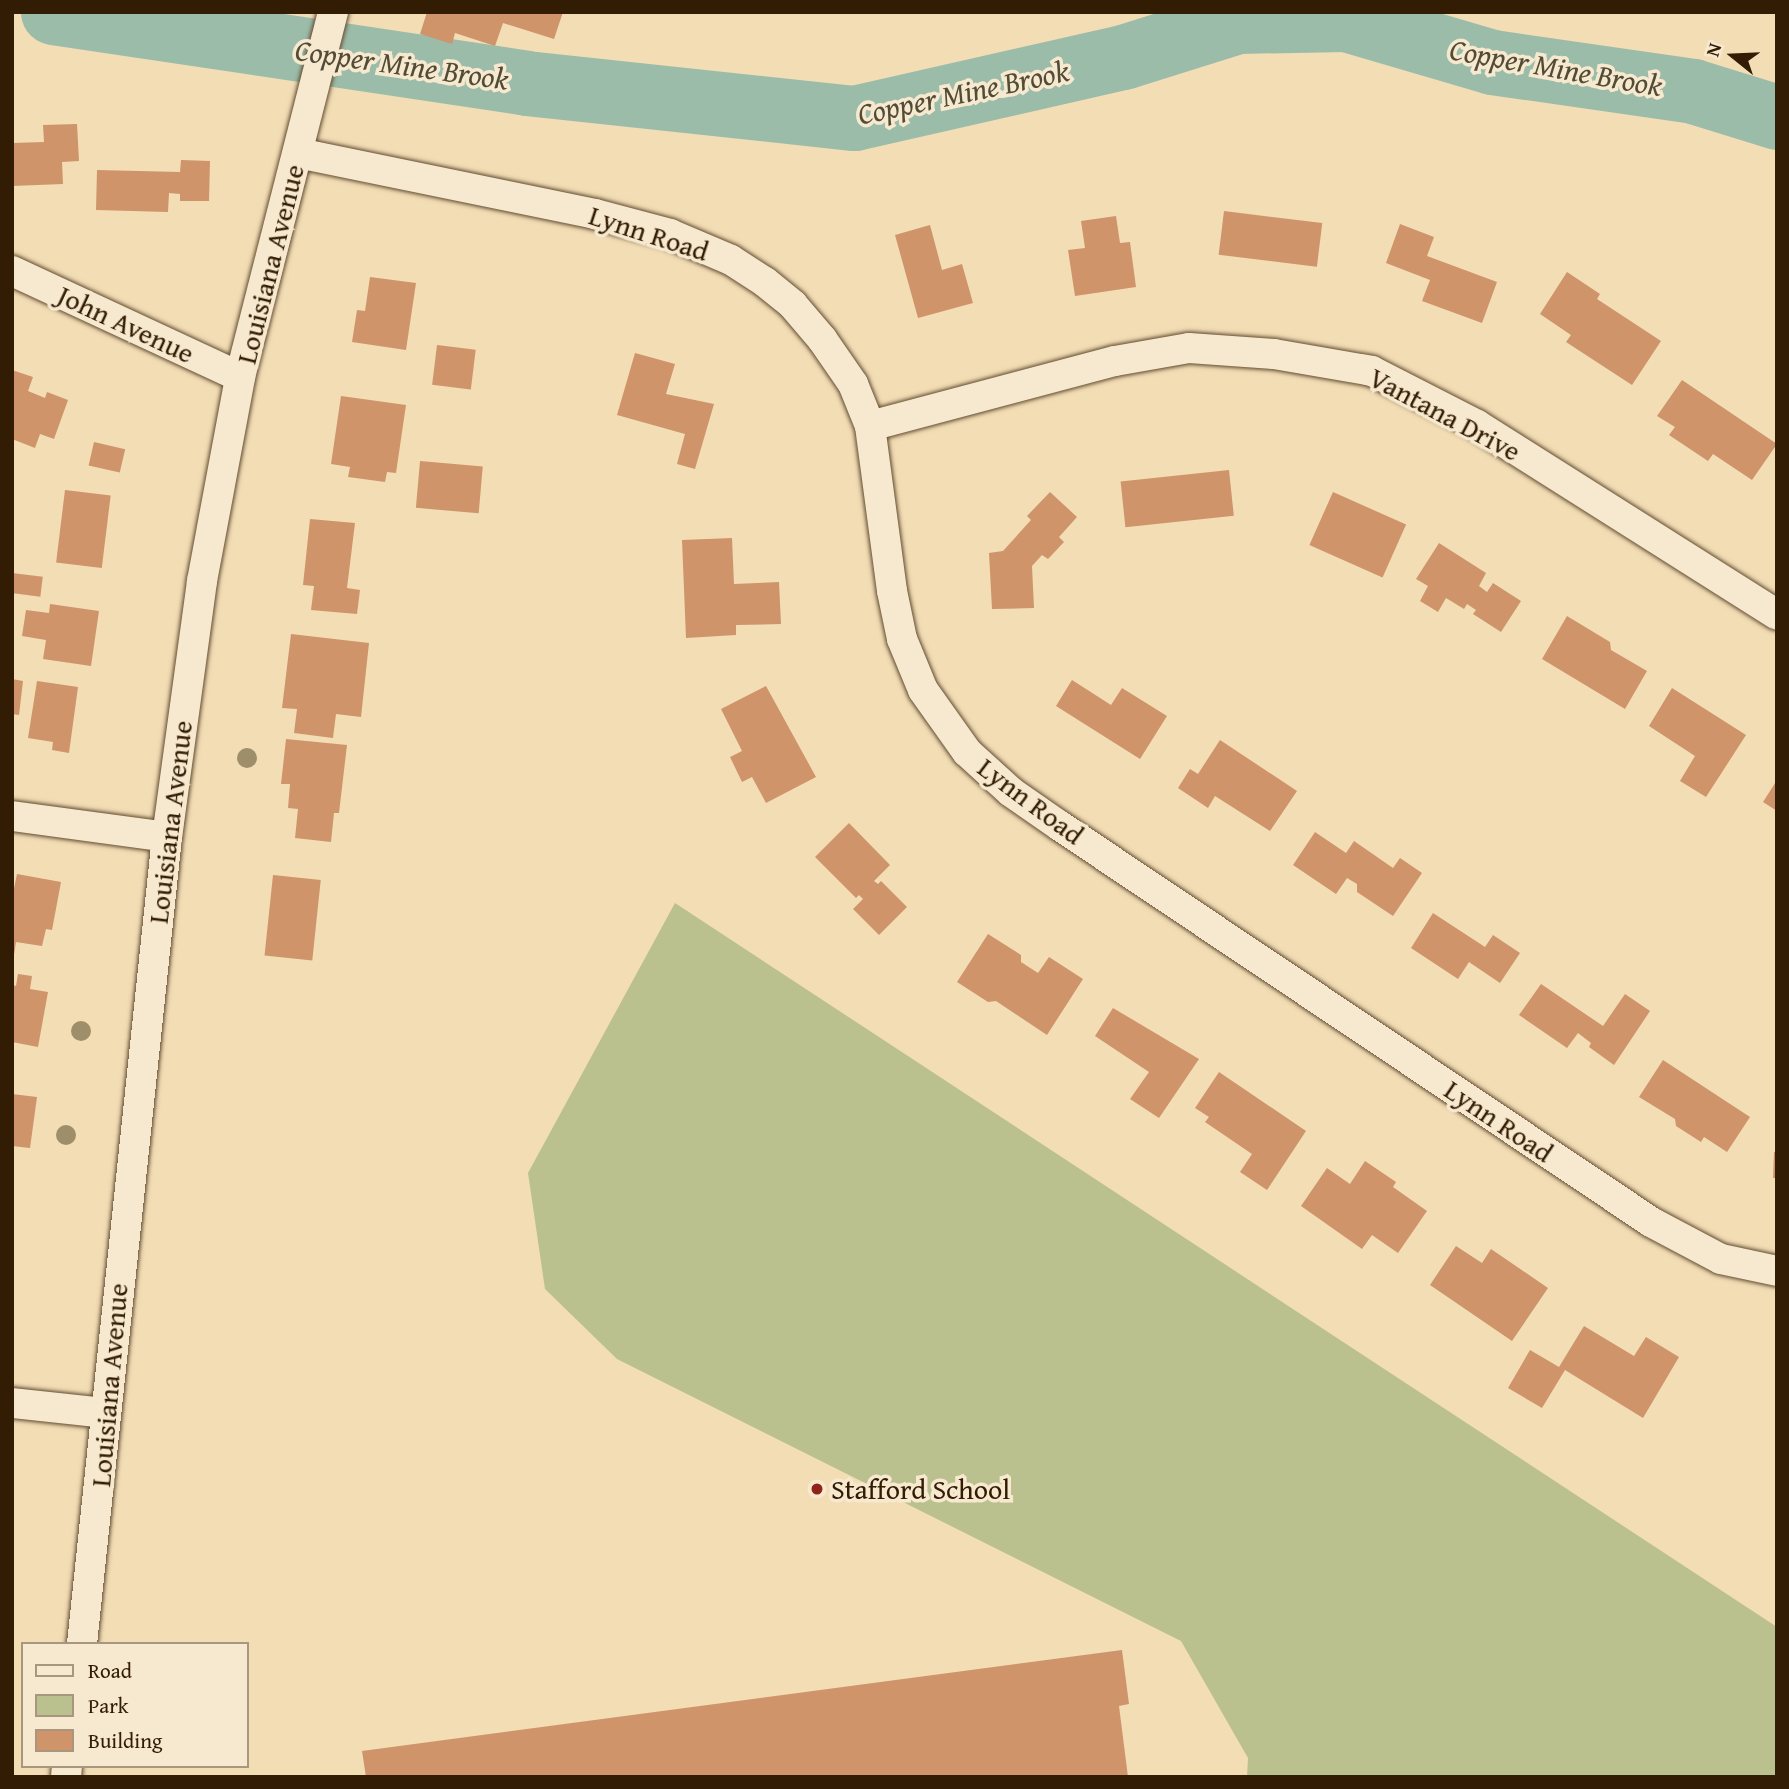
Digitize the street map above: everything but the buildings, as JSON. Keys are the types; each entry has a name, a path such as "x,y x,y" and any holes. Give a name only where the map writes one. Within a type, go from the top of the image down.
{"street":[{"name":"Louisiana Avenue","path":"82,1642 167,837 202,581 240,377 332,13"},
{"name":"Lynn Road","path":"298,153 595,214 670,234 731,260 765,282 793,305 822,339 853,384 870,426 892,591 902,639 923,690 967,752 1011,792 1060,826 1651,1222 1721,1259 1777,1271"},
{"name":"John Avenue","path":"12,271 240,377"},
{"name":"Vantana Drive","path":"870,426 1115,360 1189,348 1274,354 1373,371 1477,425 1777,615"},
{"path":"12,816 167,837"},
{"path":"12,1403 105,1413"}],"green space":[{"path":"675,903 1777,1627 1777,1777 1247,1777 1248,1758 1181,1641 617,1359 545,1289 528,1173"}],"waterway":[{"name":"Copper Mine Brook","path":"53,12 526,83 854,118 1123,57 1238,21 1346,19 1492,62 1693,91 1777,117"}],"place":[{"name":"Stafford School","path":"817,1489"}]}
